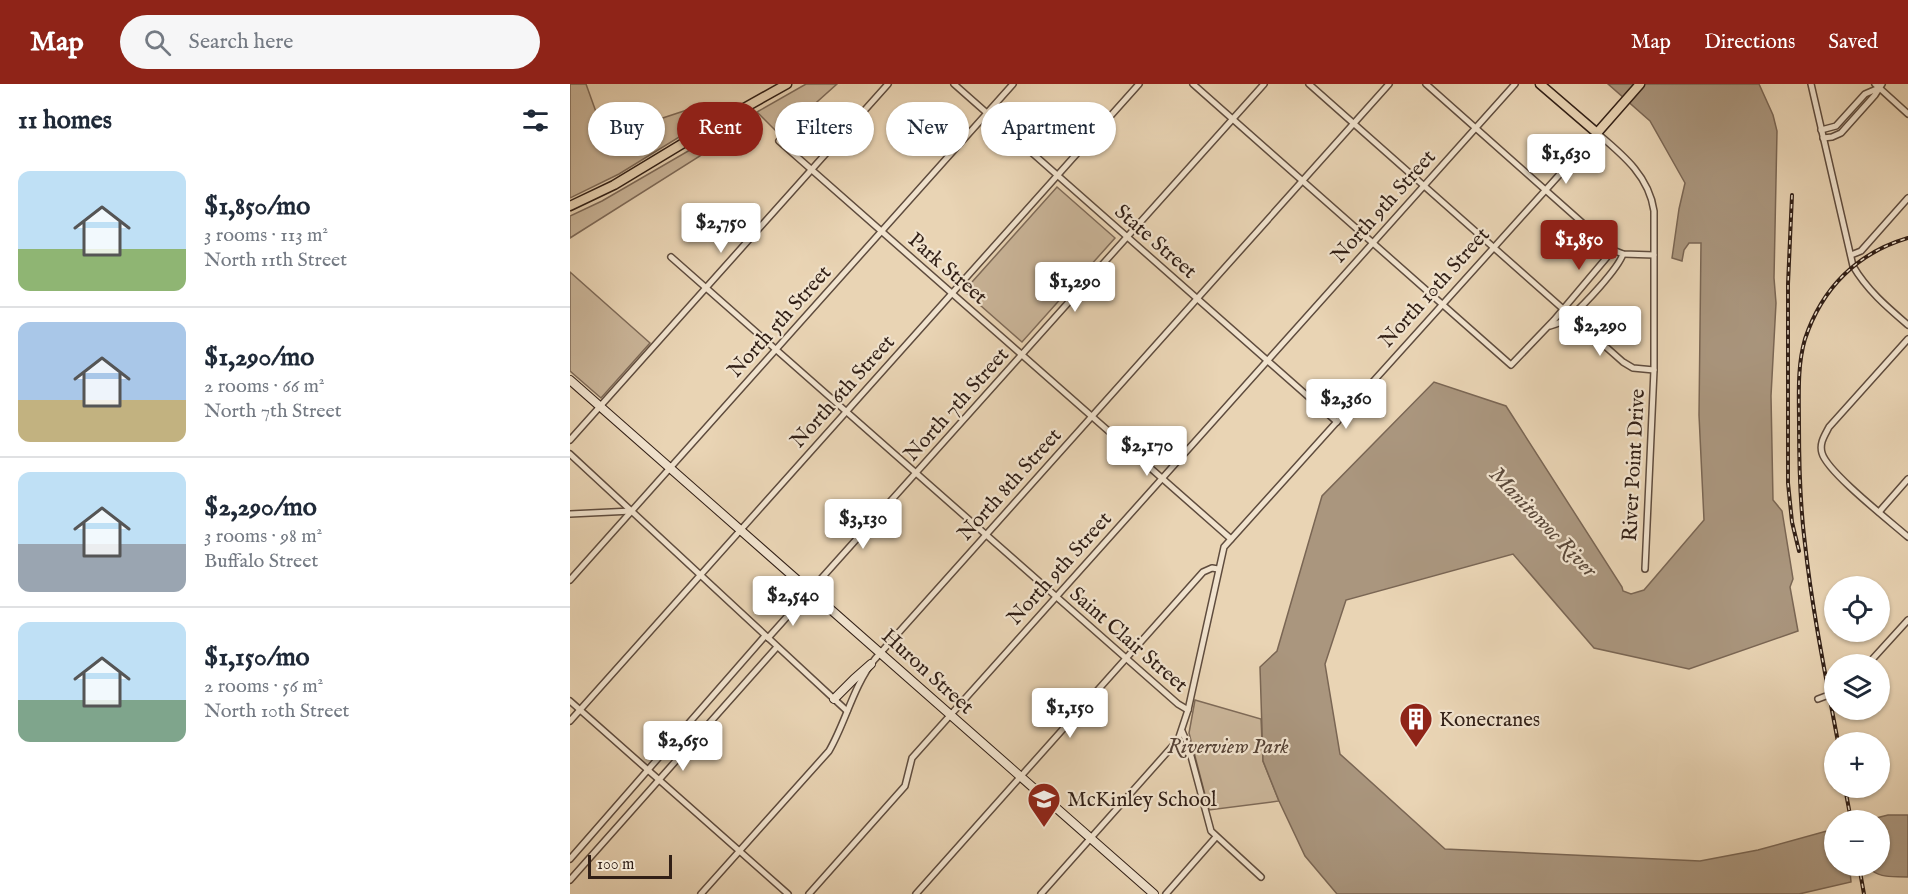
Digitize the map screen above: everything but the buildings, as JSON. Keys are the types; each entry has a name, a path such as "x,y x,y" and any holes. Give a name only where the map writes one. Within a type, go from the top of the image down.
{"main road":[{"path":"570,206 614,185 787,84"},
{"path":"1540,84 1597,133"},
{"name":"North 10th Street","path":"1597,133 1640,84"}],"street":[{"path":"570,440 888,84"},
{"name":"State Street","path":"954,84 981,108"},
{"name":"North 5th Street","path":"997,102 1013,84"},
{"name":"North 6th Street","path":"570,721 1139,84"},
{"path":"1192,84 1511,365 1548,326 1613,250"},
{"name":"North 7th Street","path":"570,859 1264,84"},
{"path":"1309,84 1623,362 1633,368 1654,370"},
{"name":"North 8th Street","path":"701,894 829,751 857,688 880,653 1389,84"},
{"path":"1426,84 1613,250 1623,254 1654,255"},
{"name":"North 9th Street","path":"809,894 905,786 912,758 1515,84"},
{"path":"1811,84 1853,266 1860,279 1873,294 1908,325"},
{"path":"1821,130 1836,126 1865,94 1878,85"},
{"path":"1878,85 1908,114"},
{"path":"1823,138 1841,133 1875,95 1878,85"},
{"name":"North 5th Street","path":"570,580 981,120"},
{"name":"North 10th Street","path":"1041,894 1178,740 1188,710 1224,547 1597,133"},
{"name":"River Point Drive","path":"1597,133 1629,160 1638,172 1652,201 1654,211 1654,370 1645,568"},
{"name":"Park Street","path":"796,156 1231,540"},
{"name":"State Street","path":"1036,156 1337,422"},
{"path":"1851,255 1861,251 1908,198"},
{"path":"1548,326 1571,315 1618,265 1623,254"},
{"name":"Saint Clair Street","path":"671,257 1178,704 1188,710"},
{"path":"1908,339 1829,427 1822,439 1822,453 1831,469 1908,537"},
{"name":"Huron Street","path":"570,380 1154,894"},
{"path":"570,454 847,711"},
{"path":"1879,512 1908,479"},
{"path":"570,514 632,511"},
{"path":"916,894 1203,572 1212,568 1218,569"},
{"path":"1877,654 1908,620"},
{"path":"570,880 777,647"},
{"path":"834,699 871,664"},
{"path":"1818,699 1824,697"},
{"path":"570,701 788,894"},
{"path":"1182,731 1188,745 1211,831 1262,877"},
{"path":"1166,894 1216,837"}],"green space":[{"path":"570,84 586,84 592,102 588,102 588,156 648,156 619,174 570,198"},
{"path":"806,84 837,84 817,102 775,102 775,130 763,118 763,109"},
{"path":"677,113 677,138 665,146 665,117"},
{"path":"680,156 700,156 570,238 570,216 602,201"},
{"path":"1057,187 1115,238 1022,342 964,291"},
{"path":"570,272 650,343 601,398 570,371"},
{"name":"Riverview Park","path":"1195,700 1261,719 1263,761 1279,801 1209,810 1189,733"}],"water":[{"name":"Manitowoc River","path":"1608,84 1759,84 1773,115 1777,131 1774,278 1776,303 1771,396 1773,500 1782,511 1793,579 1790,587 1798,631 1689,669 1594,648 1513,554 1346,600 1325,664 1340,754 1445,849 1700,861 1758,850 1824,832 1824,876 1850,876 1851,882 1799,894 1337,894 1305,856 1263,761 1260,667 1277,651 1322,496 1434,382 1506,406 1623,591 1631,594 1644,590 1704,520 1699,415 1701,243 1689,243 1684,250 1682,261 1672,258 1685,183 1650,121"},
{"path":"1890,815 1908,815 1908,877 1886,876 1890,876"}],"railway":[{"path":"1792,195 1788,284 1788,483 1792,522 1799,551"},
{"path":"1836,732 1815,618 1803,529 1799,455 1801,360 1805,339 1812,321 1821,304 1844,275 1873,253 1908,238"},
{"path":"1847,798 1849,810"},
{"path":"1861,876 1864,894"}],"place":[{"name":"Konecranes","path":"1416,748"},
{"name":"McKinley School","path":"1044,828"}]}
